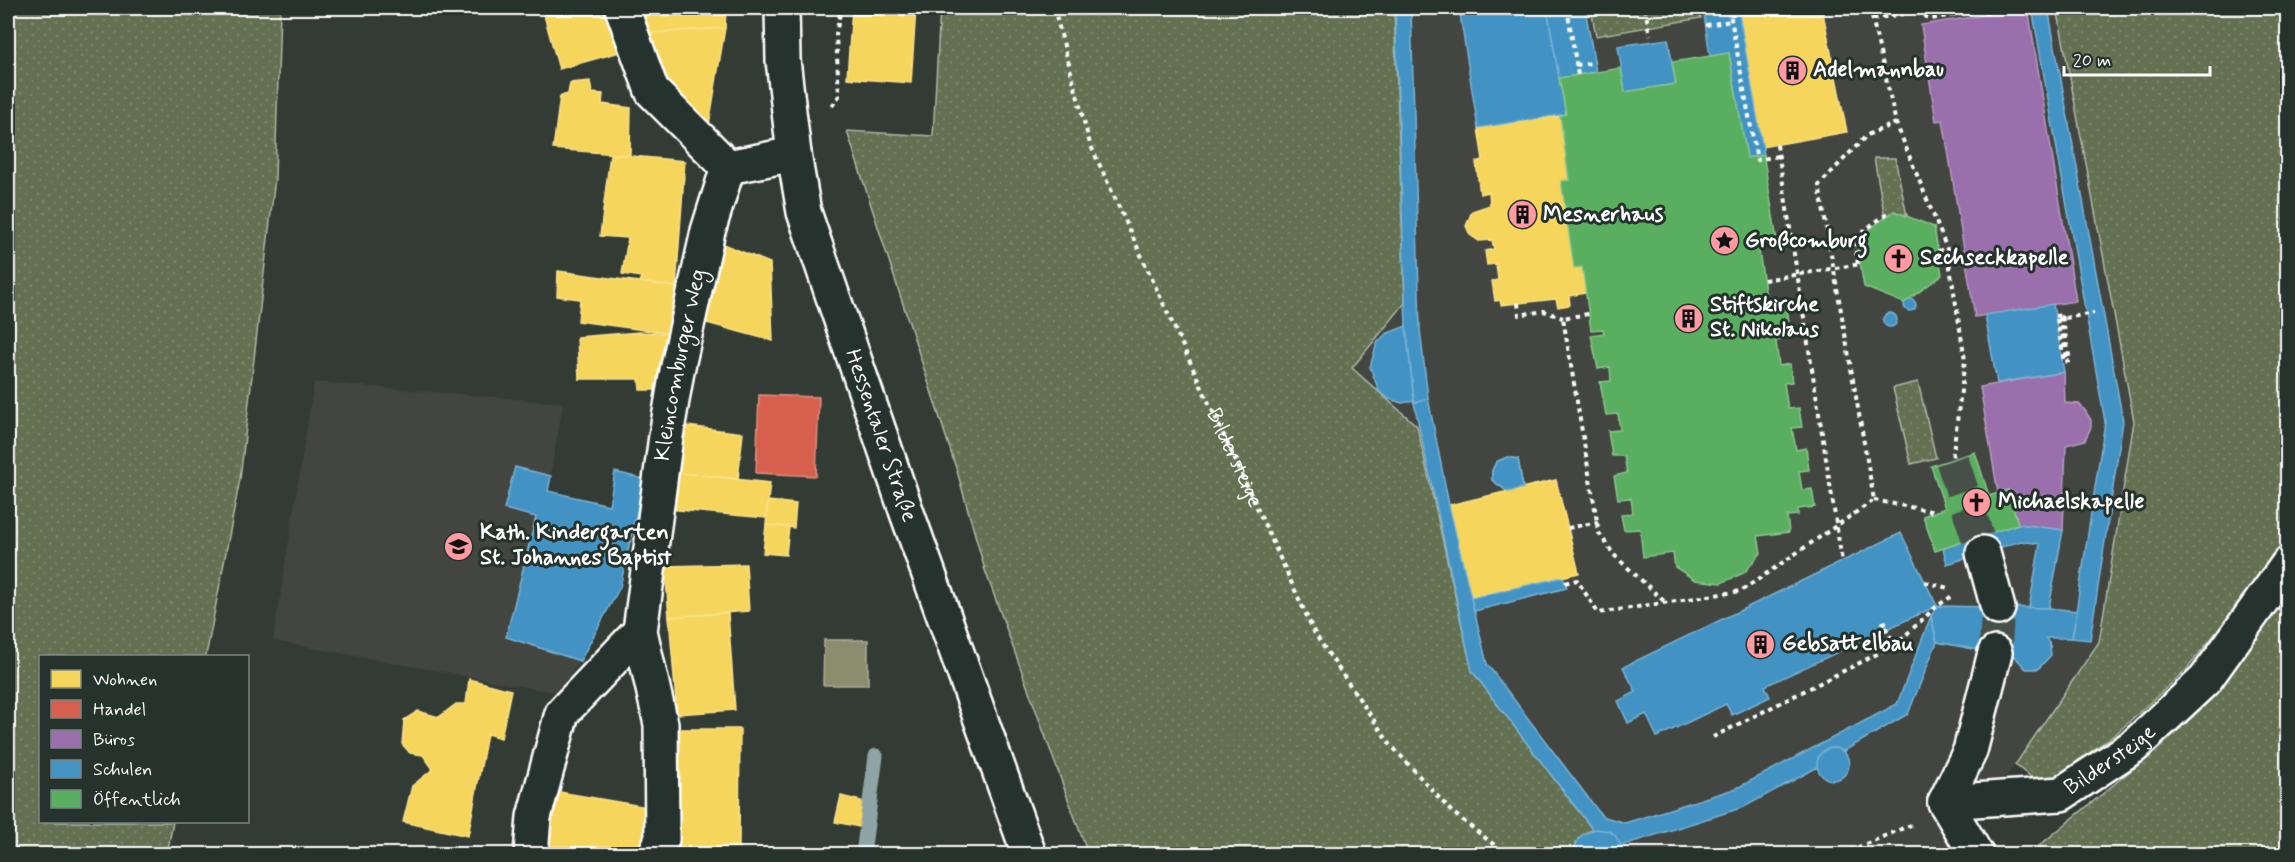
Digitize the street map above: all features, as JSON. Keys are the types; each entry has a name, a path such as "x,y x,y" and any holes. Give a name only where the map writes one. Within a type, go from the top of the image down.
{"street":[{"path":"622,8 652,91 728,167 794,154"},
{"name":"Hessentaler Straße","path":"782,8 783,60 794,154 804,212 907,513 1029,855"},
{"name":"Kleincomburger Weg","path":"655,855 662,839 661,724 640,631 677,370 708,231 728,167"},
{"path":"1986,564 1998,608"},
{"name":"Bildersteige","path":"1945,802 2061,794 2134,746 2205,680 2288,564"},
{"path":"531,855 534,817 562,713 640,631"},
{"path":"1976,855 1945,802 1970,751 1995,653"}],"path":[{"name":"Bildersteige","path":"1054,8 1090,144 1315,634 1390,744 1452,812 1506,855"},
{"path":"1567,8 1578,75"},
{"path":"1645,8 1650,35"},
{"path":"1729,8 1757,160 1778,156"},
{"path":"1870,8 1896,123 1947,249 1965,360 1952,460"},
{"path":"1873,20 1938,8"},
{"path":"1977,8 1986,13 2021,8"},
{"path":"1915,12 1931,19 1969,12 1971,17"},
{"path":"1706,25 1732,21"},
{"path":"1576,65 1594,63"},
{"path":"1874,500 1819,185 1867,135 1896,123"},
{"path":"1777,145 1842,561"},
{"path":"1764,280 1859,264 1854,238 1889,212 1890,214"},
{"path":"1938,251 1947,249"},
{"path":"1518,303 1519,315 1544,311 1563,318 1588,314"},
{"path":"2055,316 2062,315 2064,326 2068,350 2070,361 2064,362 2057,318 2061,317 2062,328 2067,359 2059,320 2071,317 2094,313"},
{"path":"1563,318 1599,533 1614,555 1665,602"},
{"path":"1565,583 1577,580 1598,613 1741,591 1874,500 1935,512"},
{"path":"1568,528 1598,522"},
{"path":"1713,737 1895,645 1937,606 1960,591 1986,564"},
{"path":"1925,582 1960,591"},
{"path":"1887,622 1883,623 1895,645"},
{"path":"1831,855 1904,830 1945,802"}],"shaded area":[{"path":"1394,8 2057,8 2134,421 2099,642 2015,765 1945,854 1574,854 1577,841 1592,830 1472,671 1352,368 1405,303"},
{"name":"Kath. Kindergarten St. Johannes Baptist","path":"314,382 563,403 548,491 609,504 615,472 644,479 620,587 580,661 558,693 273,641"}],"green space":[{"path":"8,8 280,8 275,178 240,479 206,655 39,655 39,823 173,823 167,854 8,854"},
{"path":"940,8 1394,8 1405,303 1352,368 1417,426 1472,671 1593,830 1585,833 1579,839 1574,854 1088,854 985,570 957,471 847,131 933,136"},
{"path":"1591,8 1699,8 1701,18 1596,36"},
{"path":"2057,8 2287,8 2287,543 2188,668 2118,732 2043,786 2015,765 2099,642 2134,421"},
{"path":"1874,158 1895,158 1907,216 1894,211 1885,218"},
{"path":"1918,382 1936,458 1911,464 1893,388"},
{"path":"2287,586 2287,854 2044,854 2039,846 2129,772 2198,710"}],"building: Wohnen":[{"path":"542,8 608,8 620,52 559,69"},
{"path":"635,8 726,8 725,28 639,34"},
{"path":"852,8 916,8 911,83 847,78"},
{"name":"Adelmannbau","path":"1738,8 1822,8 1847,132 1762,147"},
{"path":"725,28 709,125 668,83 639,34"},
{"path":"590,81 592,93 603,94 602,104 631,108 630,155 553,149 560,96 568,94 570,83"},
{"name":"Mesnerhaus","path":"1560,116 1586,293 1569,296 1570,305 1558,307 1556,299 1501,305 1500,300 1495,301 1492,281 1498,280 1496,264 1487,265 1485,251 1494,249 1492,240 1479,241 1470,235 1466,226 1472,211 1490,205 1489,192 1480,194 1476,162 1483,160 1478,128"},
{"path":"610,154 685,161 676,287 639,282 641,277 622,274 628,238 600,236"},
{"path":"718,242 770,263 773,341 703,322"},
{"path":"558,271 676,287 674,334 578,321 580,299 557,296"},
{"path":"640,332 674,334 667,390 640,390 639,379 579,379 577,337"},
{"path":"678,425 743,433 738,479 673,472"},
{"path":"673,472 770,483 766,518 668,509"},
{"path":"1556,480 1579,573 1471,598 1449,505"},
{"path":"768,501 796,504 794,528 766,525"},
{"path":"766,525 789,527 786,555 763,553"},
{"path":"746,564 749,611 669,617 665,566"},
{"path":"728,613 735,710 677,714 669,617"},
{"path":"469,679 511,690 501,738 487,734 468,836 403,822 412,786 433,769 423,755 410,753 402,744 404,720 418,711 439,717 456,704 466,704"},
{"path":"678,729 740,729 739,847 678,847"},
{"path":"554,791 648,807 640,854 544,854"},
{"path":"841,796 865,802 860,827 835,822"}],"building: Handel":[{"path":"759,395 819,397 816,476 756,473"}],"building: Büros":[{"path":"2028,8 2076,301 1975,317 1943,120 1936,121 1921,25"},
{"path":"2064,372 2065,403 2079,404 2091,420 2091,427 2085,440 2066,445 2063,530 2018,524 2008,490 1998,493 1980,387"}],"building: Schulen":[{"path":"1395,8 1411,8 1420,329 1428,398 1414,403 1406,326"},
{"path":"1459,8 1547,8 1566,114 1478,128"},
{"path":"1547,8 1585,8 1596,72 1559,78"},
{"path":"1703,8 1738,8 1764,155 1747,158 1729,53 1710,56"},
{"path":"2032,8 2048,8 2123,421 2090,640 2072,638 2105,422"},
{"path":"1668,39 1676,84 1625,92 1618,46"},
{"path":"1910,299 1916,305 1910,311 1904,305"},
{"path":"2053,304 2064,372 1997,383 1985,315"},
{"path":"1890,313 1895,315 1897,320 1895,325 1890,327 1885,325 1883,320 1885,315"},
{"path":"1406,326 1414,401 1402,403 1389,399 1379,391 1370,367 1377,343 1386,334"},
{"path":"1428,398 1449,505 1487,664 1602,816 1625,823 1737,788 1897,704 1931,616 1937,642 1908,714 1844,751 1833,748 1824,751 1818,759 1818,767 1744,807 1621,846 1609,831 1593,830 1472,671 1414,403"},
{"path":"1507,457 1518,459 1523,488 1508,492 1492,480 1492,471 1496,462"},
{"path":"1507,457 1518,459 1523,488 1508,492 1492,480 1492,471 1496,462"},
{"path":"515,467 551,476 548,491 609,505 615,472 644,479 620,587 580,661 506,637 536,517 504,509"},
{"path":"2018,524 2063,530 2049,608 2029,608 2040,544 2021,541 1947,564 1943,548"},
{"name":"Gebsattelbau","path":"1901,533 1937,606 1765,686 1770,697 1732,715 1726,704 1657,737 1646,714 1628,723 1618,701 1636,692 1623,667"},
{"path":"1563,577 1567,588 1474,611 1471,598"},
{"path":"1937,606 2049,608 2077,611 2072,638 2046,638 2050,645 2051,655 2038,669 2026,669 2015,657 1937,642 1931,616"},
{"path":"1833,748 1845,752 1849,764 1845,776 1833,780 1821,776 1817,764 1821,752"},
{"path":"1595,829 1609,831 1615,835 1621,846 1622,854 1574,854 1577,841 1582,835"}],"building: Öffentlich":[{"name":"Stiftskirche St. Nikolaus","path":"1729,53 1747,158 1764,155 1777,241 1758,244 1767,304 1786,301 1789,321 1782,323 1785,339 1776,341 1779,366 1790,364 1792,382 1784,383 1788,409 1799,408 1802,427 1792,428 1796,450 1806,448 1809,470 1799,471 1802,490 1812,489 1815,507 1798,509 1798,515 1787,516 1789,532 1758,536 1761,553 1744,573 1721,583 1695,580 1675,567 1673,553 1643,557 1640,529 1624,530 1621,515 1633,513 1631,498 1618,499 1614,476 1627,473 1624,456 1612,456 1608,431 1620,430 1618,414 1606,415 1600,382 1611,381 1610,367 1598,369 1591,335 1604,333 1603,329 1591,330 1582,267 1574,268 1561,181 1569,180 1560,116 1566,114 1559,78 1621,68 1625,92 1676,84 1672,62"},
{"name":"Sechseckkapelle","path":"1894,211 1934,227 1942,275 1904,303 1864,287 1856,239"},
{"name":"Michaelskapelle","path":"1975,452 1989,496 2008,490 2018,524 1935,551 1923,516 1945,508 1931,466"}],"building: Industrie":[{"path":"824,640 868,640 868,685 823,685"}],"waterway":[{"path":"863,854 876,756"}],"tunnel":[{"path":"1952,460 1983,553"},
{"path":"1995,653 1998,608"}],"place":[{"name":"Adelmannbau","path":"1792,70"},
{"name":"Mesnerhaus","path":"1522,215"},
{"name":"Großcomburg","path":"1724,241"},
{"name":"Sechseckkapelle","path":"1899,258"},
{"name":"Stiftskirche St. Nikolaus","path":"1689,318"},
{"name":"Michaelskapelle","path":"1977,502"},
{"name":"Kath. Kindergarten St. Johannes Baptist","path":"459,546"},
{"name":"Gebsattelbau","path":"1761,644"}]}
